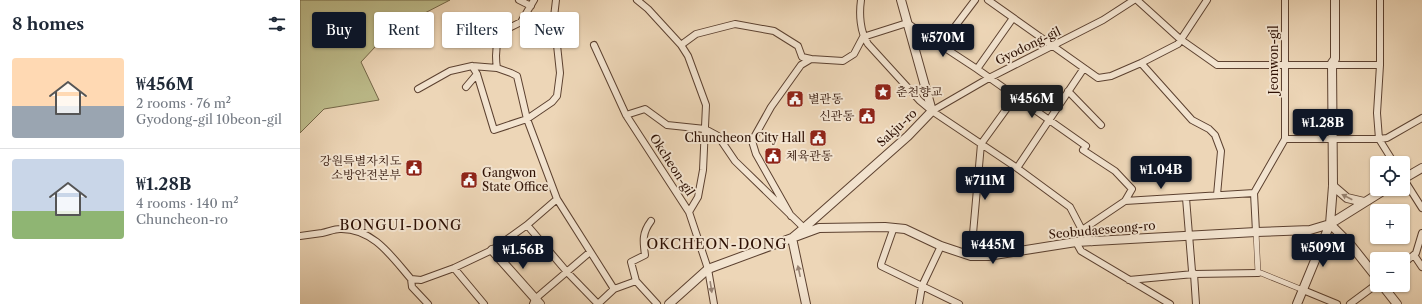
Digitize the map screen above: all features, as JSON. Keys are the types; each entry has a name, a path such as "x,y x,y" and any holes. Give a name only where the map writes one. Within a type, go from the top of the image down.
{"street":[{"path":"497,68 496,46 499,33 520,22 532,3 519,0"},
{"path":"470,66 477,74 494,130 527,119 552,102 558,96 560,73 554,17 556,0"},
{"path":"637,0 648,9 681,45 688,56 706,105 703,170 698,197 689,212"},
{"path":"861,0 860,8 863,37 920,101 932,111 1017,168 1070,207 1082,230 1092,242"},
{"name":"Sakju-ro","path":"792,238 908,136 932,111 901,0"},
{"path":"940,46 975,0"},
{"path":"988,0 1052,47 1098,78 1111,76 1178,44 1207,0"},
{"path":"1135,0 1180,39 1217,65 1380,65"},
{"name":"Gyodong-gil","path":"932,111 989,78 1103,20 1135,0"},
{"name":"Jeonwon-gil","path":"1254,193 1285,139 1285,0"},
{"path":"1297,304 1330,224 1333,186 1333,140 1332,64 1329,58 1330,0"},
{"path":"1332,64 1335,59 1335,0"},
{"path":"1380,0 1380,65 1377,113 1379,139 1390,156"},
{"path":"977,69 1013,18"},
{"path":"681,45 696,34 735,24 774,32 798,46 802,57 812,59 843,60 854,54 863,37 908,23 940,46 977,69 1049,120 1115,171 1132,189 1125,201 1082,230"},
{"name":"Okcheon-gil","path":"594,45 626,115 689,212 708,269 714,304"},
{"path":"791,216 756,154 752,141 771,107 801,65 812,59"},
{"path":"1141,63 1192,120 1209,129 1216,135 1221,151 1217,195"},
{"path":"418,88 450,71 470,66 497,68 517,76 527,119 557,199 614,289"},
{"path":"1017,168 1084,68"},
{"path":"466,87 477,74"},
{"path":"1068,91 1101,125"},
{"path":"971,256 981,144 1015,97"},
{"path":"626,115 645,109 667,125 705,129 718,136 735,161 804,228"},
{"path":"1285,139 1333,140 1387,138 1422,118"},
{"path":"1410,175 1422,168"},
{"path":"1333,186 1347,198 1364,202"},
{"path":"1410,190 1422,208"},
{"path":"1125,201 1254,193 1258,273"},
{"name":"Seobudaeseong-ro","path":"669,304 708,269 819,228 905,228 941,246 971,256 988,256 1076,242 1189,235 1310,230 1330,224 1374,196"},
{"path":"1186,198 1196,304"},
{"path":"411,279 421,280 454,268 492,250 527,226 557,199"},
{"path":"651,221 646,227 643,238 645,256 631,262 636,281 657,304"},
{"path":"1330,224 1350,244 1370,269"},
{"path":"527,226 567,272 598,304 614,289 636,281"},
{"path":"894,228 881,266 959,304"},
{"path":"300,236 340,229 361,232 374,239 389,253 411,279 412,287 428,304"},
{"path":"1410,259 1414,256 1421,237"},
{"path":"792,238 806,304"},
{"path":"1076,242 1081,251 1170,304"},
{"path":"919,304 922,286 941,246"},
{"path":"492,250 536,302 590,252"},
{"path":"1414,256 1422,267"},
{"path":"454,268 484,304"},
{"path":"1129,280 1194,274 1261,273 1338,304"},
{"path":"1350,304 1370,289"},
{"path":"1388,292 1397,304"}],"shaded area":[{"path":"300,0 450,0 427,12 374,12 374,48 361,62 379,100 324,109 300,133"}],"place":[{"name":"춘천향교","path":"883,92"},
{"name":"별관동","path":"795,99"},
{"name":"신관동","path":"867,116"},
{"name":"Chuncheon City Hall","path":"818,138"},
{"name":"체육관동","path":"773,156"},
{"name":"강원특별자치도 소방안전본부","path":"414,168"},
{"name":"Gangwon State Office","path":"469,180"}],"district":[{"name":"BONGUI-DONG","path":"401,225"},
{"name":"OKCHEON-DONG","path":"717,244"}]}
